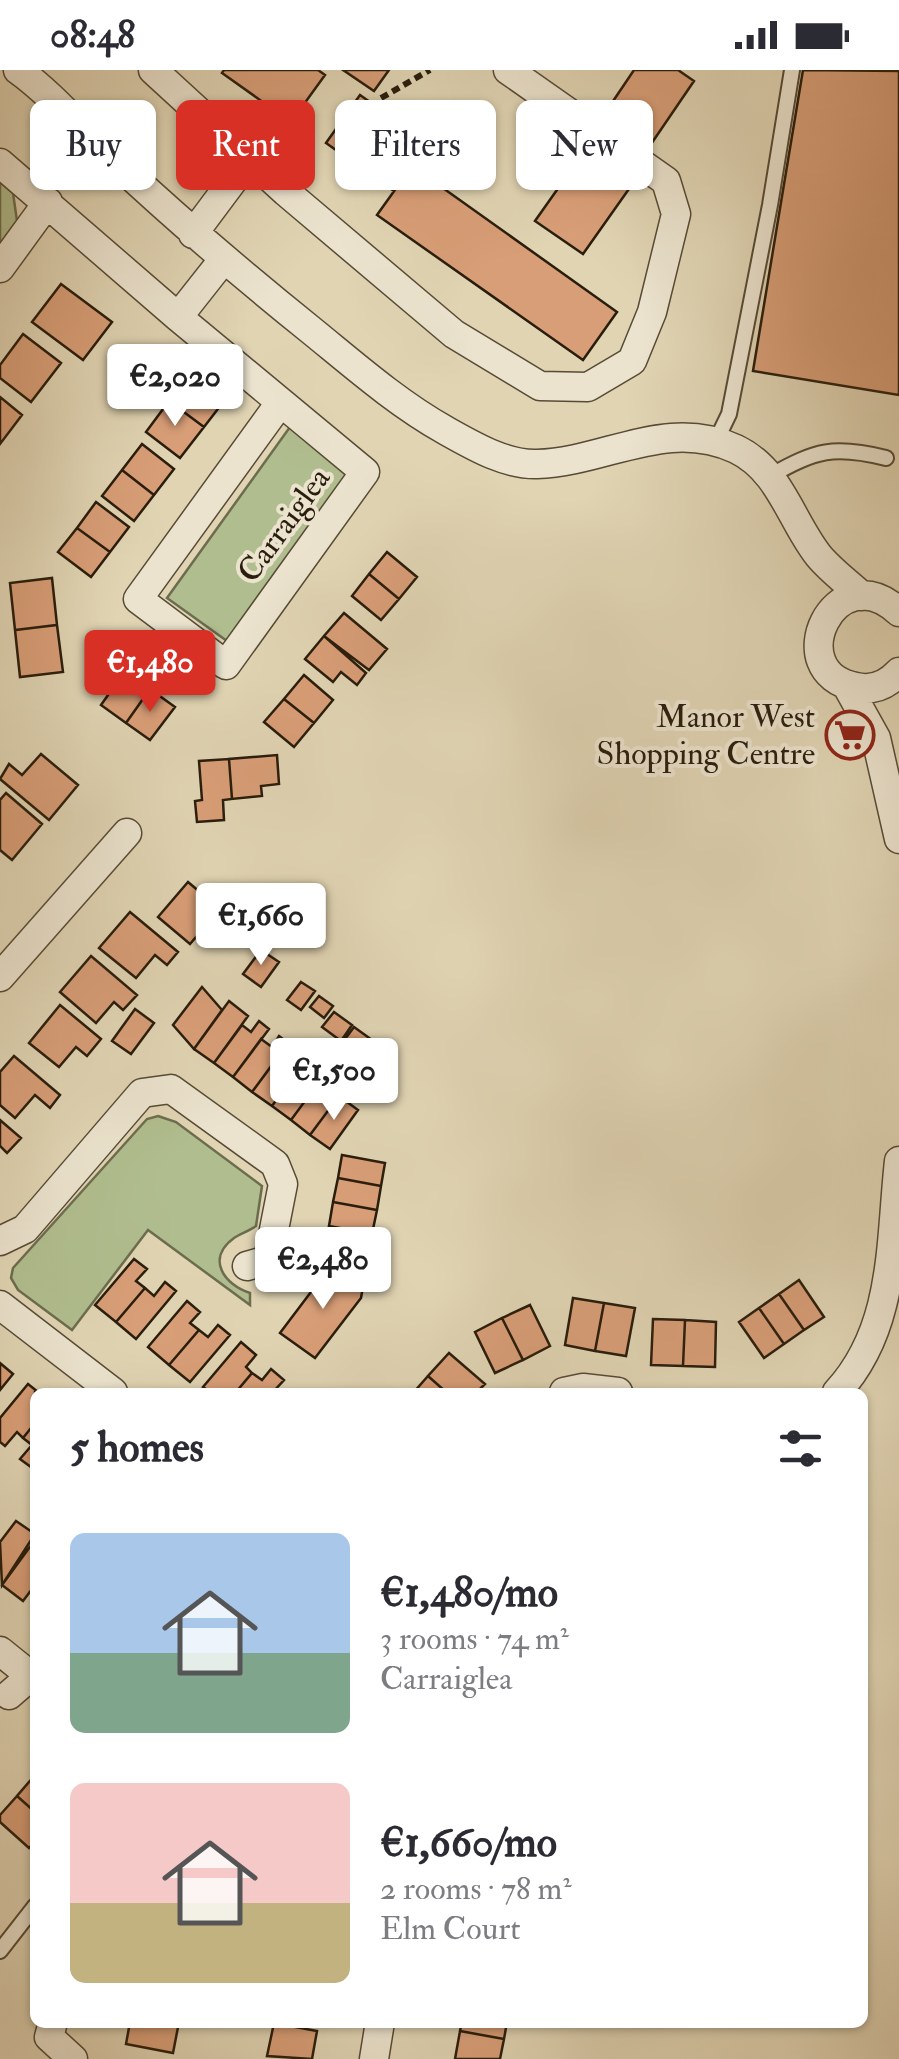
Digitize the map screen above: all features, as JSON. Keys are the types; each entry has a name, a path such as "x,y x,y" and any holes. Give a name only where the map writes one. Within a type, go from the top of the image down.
{"street":[{"path":"153,70 185,100"},
{"path":"285,190 454,334 540,386 588,387 632,361 652,312 676,214 666,180 508,70"},
{"path":"27,74 78,128 223,260 377,384 444,429 491,454 533,464 591,457 645,439 694,437 736,450 770,476 818,555 862,596"},
{"name":"Carraiglea","path":"0,163 178,318 365,472 226,665 138,599 280,403"},
{"path":"194,234 226,190"},
{"path":"0,268 48,202"},
{"path":"178,318 223,260"},
{"path":"818,555 829,612 818,640 820,656 829,672 847,686 876,738 899,839"},
{"path":"829,612 846,600 862,596 879,598 899,612"},
{"path":"847,686 871,688 897,675"},
{"path":"876,738 897,675"},
{"path":"0,977 127,833"},
{"path":"0,1241 24,1229 142,1093 171,1089 275,1164 283,1184 268,1260 247,1266"},
{"path":"840,1388 868,1347 884,1307 899,1161"},
{"path":"0,1304 108,1388"},
{"path":"0,1651 30,1675"},
{"path":"9,1695 30,1677"},
{"path":"51,2028 49,2037 73,2059"},
{"path":"374,2059 379,2028"}],"lane":[{"path":"715,443 728,414 770,206 792,70"},
{"path":"770,476 806,456 831,450 856,450 886,458"},
{"path":"0,1952 30,1917"}],"path":[{"path":"382,98 430,70"}],"green space":[{"path":"0,182 13,193 17,221 0,244"},
{"path":"290,427 350,470 227,641 167,598"},
{"path":"158,1116 176,1122 262,1186 256,1226 225,1246 220,1263 226,1278 250,1293 250,1305 148,1230 72,1330 18,1290 11,1278 13,1268 147,1119"}],"building":[{"path":"318,70 325,75 307,100 260,100 222,73"},
{"path":"343,70 389,70 374,91"},
{"path":"634,70 678,70 694,81 653,141 653,100 614,100"},
{"path":"803,70 899,71 899,395 753,371"},
{"path":"335,130 335,149 326,143"},
{"path":"395,190 446,190 617,312 583,360 377,215"},
{"path":"557,190 628,190 583,254 535,221"},
{"path":"61,284 112,322 83,360 32,322"},
{"path":"23,334 61,363 31,402 0,378 0,365"},
{"path":"209,369 234,388 204,427 169,401 183,383 193,391"},
{"path":"0,397 22,415 0,444"},
{"path":"169,401 204,427 180,458 146,432"},
{"path":"142,444 174,469 154,495 122,470"},
{"path":"122,470 154,495 134,521 102,496"},
{"path":"96,502 129,527 110,552 77,528"},
{"path":"77,528 110,552 91,577 58,552"},
{"path":"387,552 417,577 399,599 369,574"},
{"path":"369,574 399,599 381,620 352,596"},
{"path":"52,578 57,625 15,630 10,583"},
{"path":"344,613 387,649 369,670 324,636"},
{"path":"57,625 63,672 20,677 15,630"},
{"path":"324,636 366,673 357,685 341,672 333,682 305,659"},
{"path":"125,671 150,689 126,723 101,705"},
{"path":"304,675 333,700 314,723 284,699"},
{"path":"150,689 175,707 150,740 126,723"},
{"path":"284,699 314,723 294,747 264,722"},
{"path":"41,754 78,785 49,820 0,779 9,764 22,775"},
{"path":"277,755 279,784 261,786 262,796 232,799 229,759"},
{"path":"229,759 232,799 223,800 224,820 197,822 195,801 202,800 199,761"},
{"path":"6,793 42,824 12,860 0,850 0,800"},
{"path":"188,882 228,916 216,930 208,923 190,944 158,917"},
{"path":"130,912 178,952 167,965 155,955 136,978 99,948"},
{"path":"261,950 279,962 261,987 243,974"},
{"path":"91,956 137,995 123,1010 114,1002 96,1023 60,992"},
{"path":"301,982 315,991 301,1010 287,1000"},
{"path":"202,987 222,1010 194,1049 173,1025"},
{"path":"319,996 333,1006 324,1018 310,1007"},
{"path":"229,1001 248,1016 214,1063 194,1049"},
{"path":"60,1005 101,1039 87,1056 76,1047 59,1067 29,1043"},
{"path":"135,1009 154,1023 131,1054 112,1041"},
{"path":"334,1012 352,1025 341,1041 322,1027"},
{"path":"259,1021 269,1029 233,1077 214,1063 242,1025 251,1032"},
{"path":"354,1027 372,1040 361,1055 343,1042"},
{"path":"279,1036 288,1043 252,1092 233,1077 261,1039 272,1047"},
{"path":"281,1053 300,1067 272,1106 252,1092"},
{"path":"14,1056 60,1095 50,1108 35,1095 15,1118 0,1105 0,1072"},
{"path":"300,1067 319,1082 291,1120 272,1106"},
{"path":"319,1082 339,1096 310,1135 291,1120"},
{"path":"339,1096 358,1110 330,1149 310,1135"},
{"path":"0,1120 21,1138 7,1153 0,1146"},
{"path":"342,1155 385,1163 381,1186 338,1178"},
{"path":"338,1178 381,1186 377,1210 333,1202"},
{"path":"333,1202 377,1210 372,1234 329,1226"},
{"path":"329,1226 372,1234 368,1258 325,1250"},
{"path":"325,1250 368,1258 364,1281 321,1273"},
{"path":"134,1259 147,1269 136,1281 145,1288 116,1322 95,1305"},
{"path":"321,1273 364,1281 361,1298 315,1358 280,1333 320,1280"},
{"path":"799,1280 824,1317 804,1330 779,1294"},
{"path":"165,1282 176,1291 136,1339 116,1322 145,1288 154,1296"},
{"path":"779,1294 804,1330 784,1344 759,1308"},
{"path":"573,1298 604,1303 595,1351 565,1345"},
{"path":"187,1301 200,1312 190,1323 199,1330 169,1365 148,1347"},
{"path":"604,1303 635,1308 626,1356 595,1351"},
{"path":"530,1305 550,1346 523,1360 502,1318"},
{"path":"759,1308 784,1344 764,1358 739,1322"},
{"path":"502,1318 523,1360 495,1373 475,1332"},
{"path":"653,1319 685,1320 683,1366 651,1365"},
{"path":"685,1320 716,1322 715,1367 683,1366"},
{"path":"218,1325 230,1335 190,1382 169,1365 199,1330 208,1337"},
{"path":"241,1342 256,1355 246,1367 252,1373 239,1388 203,1387"},
{"path":"449,1353 485,1384 481,1388 442,1388 428,1376"},
{"path":"0,1363 13,1374 0,1390"},
{"path":"271,1369 284,1380 277,1388 239,1388 252,1373 262,1380"},
{"path":"428,1376 442,1388 418,1388"},
{"path":"28,1384 33,1388 30,1429 23,1438 17,1432 5,1446 0,1442 0,1418"},
{"path":"30,1447 30,1466 20,1459"},
{"path":"16,1521 30,1531 30,1542 2,1585 0,1542"},
{"path":"30,1547 30,1592 23,1601 2,1585"},
{"path":"30,1781 30,1808 17,1796"},
{"path":"17,1796 30,1808 29,1848 0,1822 0,1815"},
{"path":"129,2028 178,2028 173,2053 126,2044"},
{"path":"273,2028 317,2031 312,2059 267,2056"},
{"path":"461,2028 506,2028 504,2039 460,2031"},
{"path":"460,2031 504,2039 500,2059 455,2059"}],"place":[{"name":"Manor West Shopping Centre","path":"850,735"}]}
